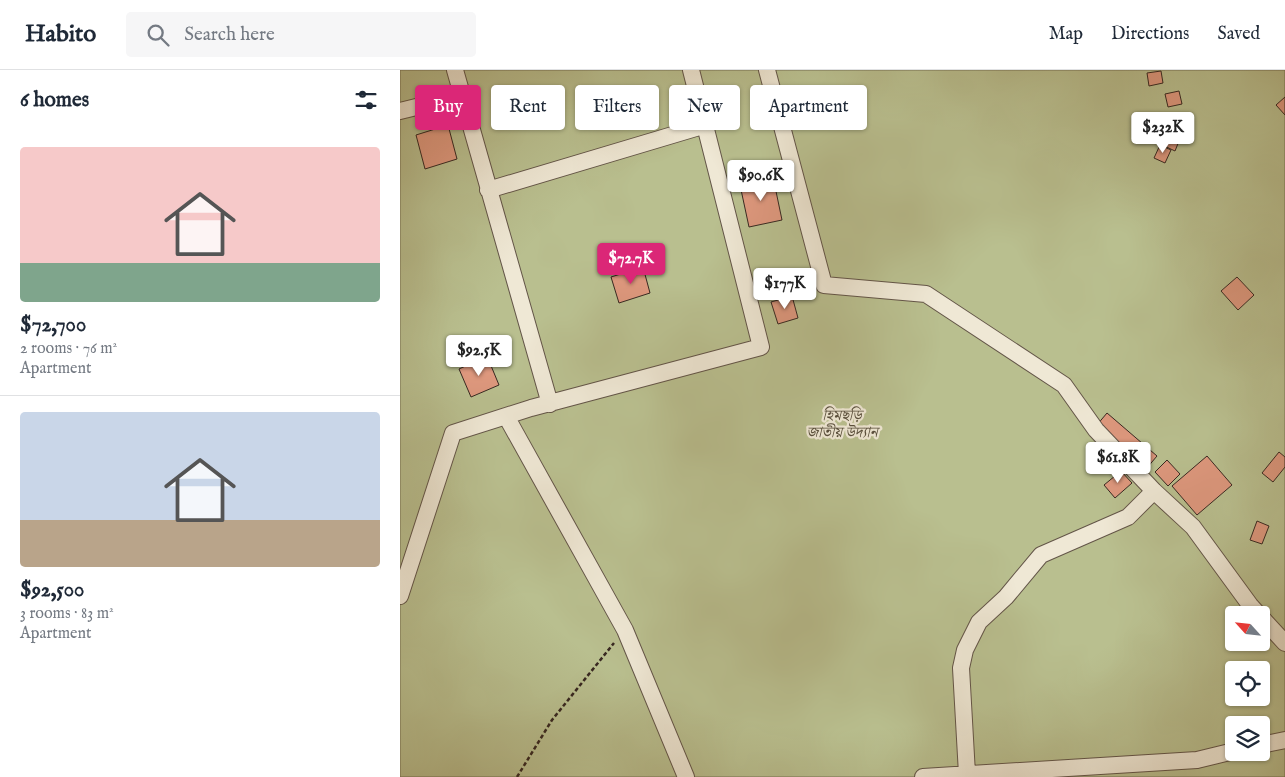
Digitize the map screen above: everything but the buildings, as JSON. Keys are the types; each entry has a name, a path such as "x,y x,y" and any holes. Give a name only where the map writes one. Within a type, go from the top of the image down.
{"street":[{"path":"455,70 458,85"},
{"path":"690,70 694,85"},
{"path":"767,70 824,285 926,294 1064,385 1096,430 1154,491 1194,527 1251,606"},
{"path":"400,111 415,107"},
{"path":"471,130 550,404"},
{"path":"488,190 689,130"},
{"path":"400,596 453,433 531,408 761,347 707,130"},
{"path":"506,416 625,630 686,777"},
{"path":"967,774 961,668 965,650 979,622 1006,597 1042,555 1128,517 1154,491"},
{"path":"1270,627 1285,643"},
{"path":"1270,743 1285,740"},
{"path":"923,777 1198,760 1225,753"}],"path":[{"path":"517,777 552,720 625,630"}],"green space":[{"name":"হিমছড়ি জাতীয় উদ্যান","path":"400,70 1285,70 1285,777 400,777"}]}
